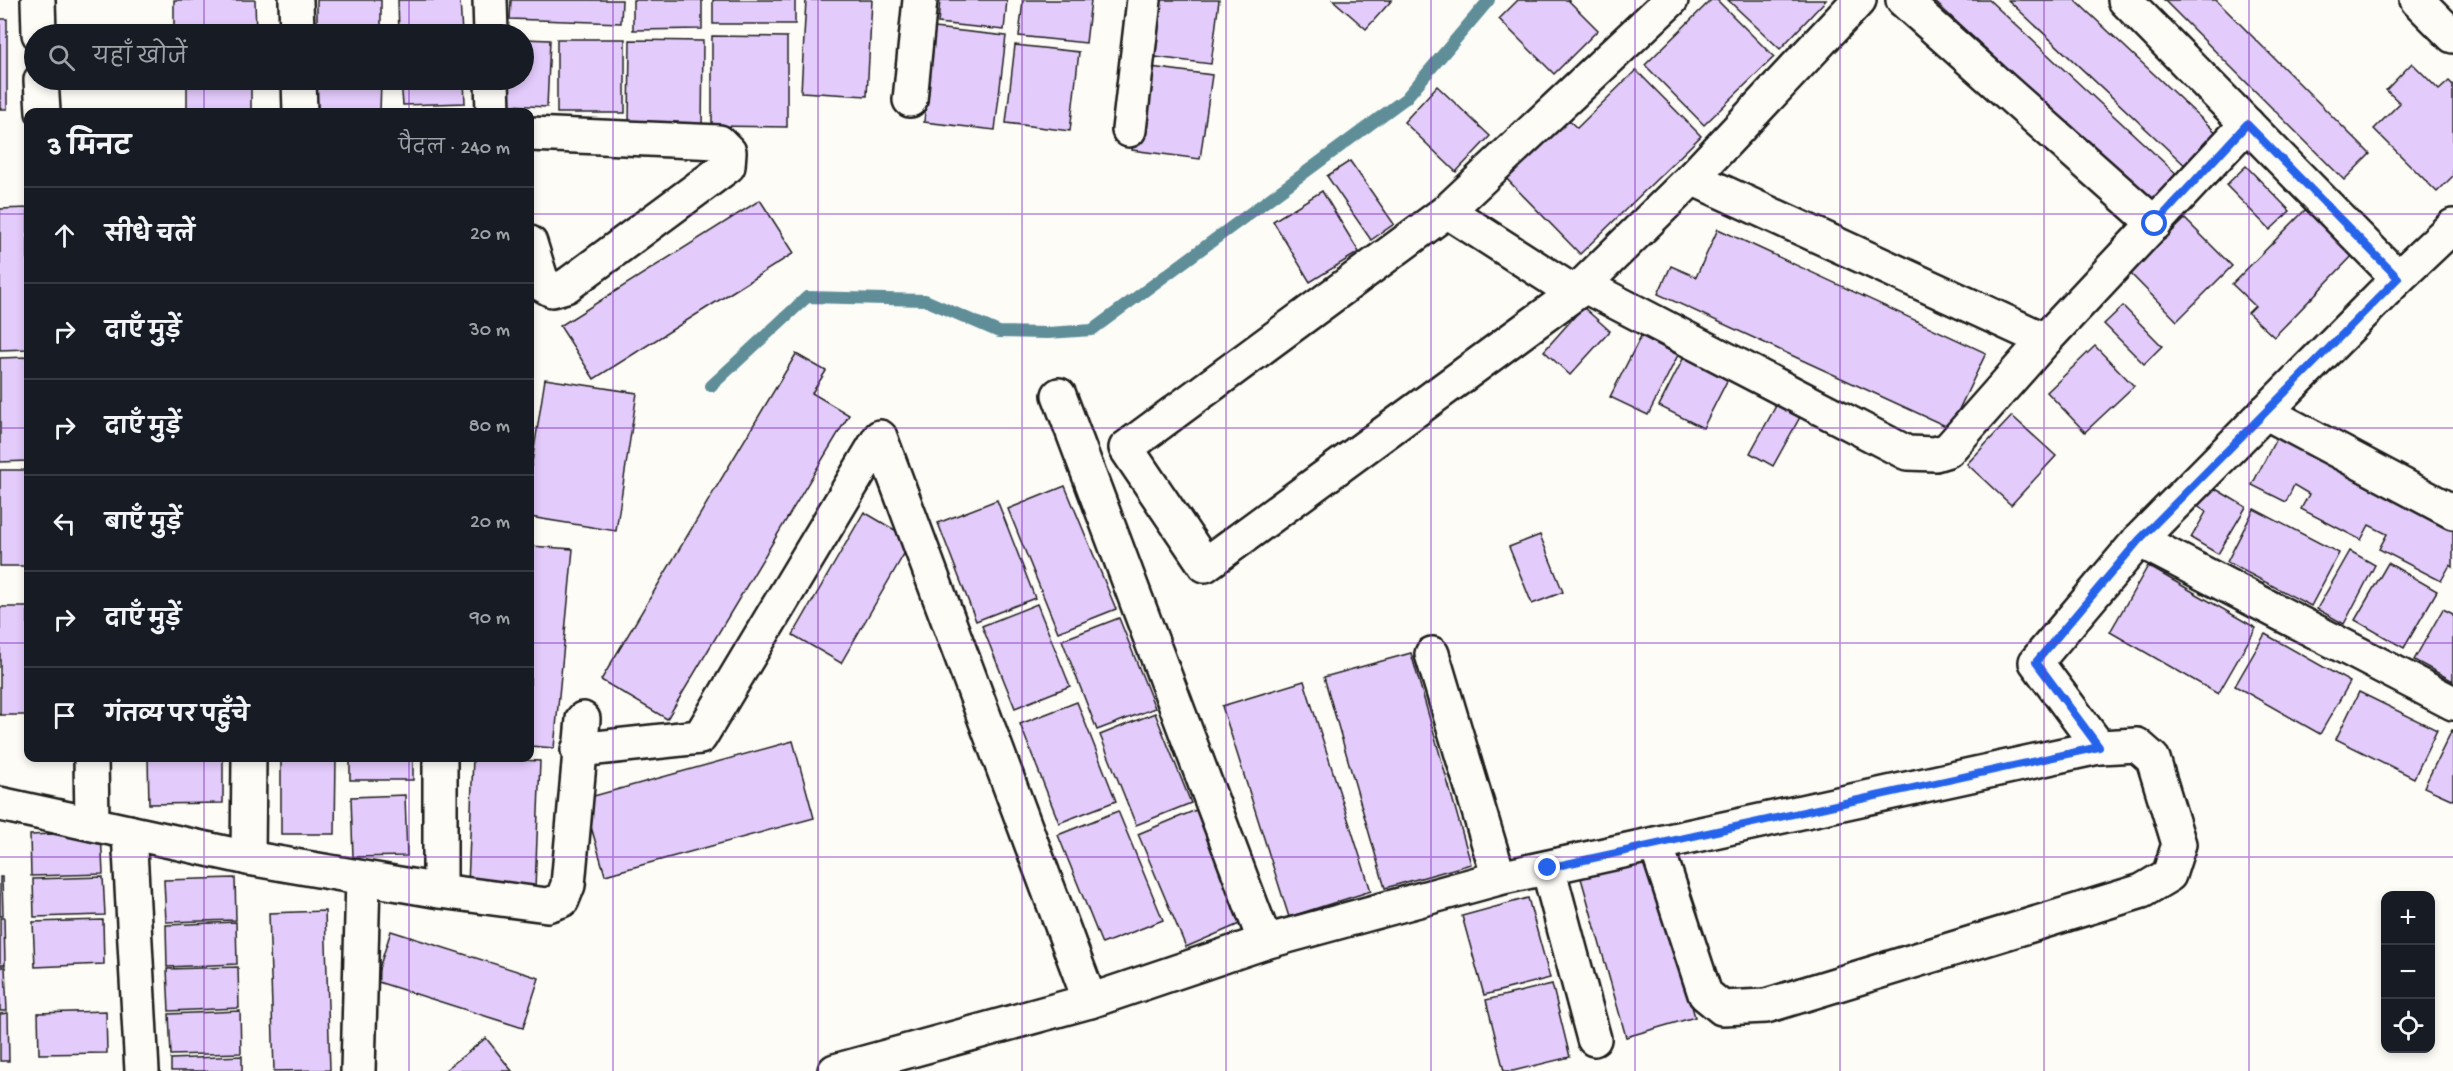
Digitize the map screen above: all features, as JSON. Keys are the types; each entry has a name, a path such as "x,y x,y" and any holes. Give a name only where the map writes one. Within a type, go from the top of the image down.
{"street":[{"path":"38,0 39,24"},
{"path":"296,0 297,24"},
{"path":"490,0 491,24"},
{"path":"910,100 920,0"},
{"path":"1129,129 1144,0"},
{"path":"1671,0 1447,211 1126,447 1205,565 1579,289 1692,178 1859,0"},
{"path":"1903,0 2155,224"},
{"path":"2125,0 2398,278"},
{"path":"2417,0 2453,36"},
{"path":"42,90 43,108"},
{"path":"299,90 300,108"},
{"path":"492,90 493,108"},
{"path":"1447,211 1579,289 1907,453 1935,454 1948,450 2045,340 2247,124"},
{"path":"534,134 719,142 729,152 728,166 566,286 552,290 543,285 534,256"},
{"path":"1692,178 2045,340"},
{"path":"2099,747 2036,662 2139,540 2398,278 2453,226"},
{"path":"1059,395 1265,942"},
{"path":"2265,412 2453,512"},
{"path":"578,750 700,737 880,437 1090,1001"},
{"path":"2139,540 2453,703"},
{"path":"1432,654 1499,878"},
{"path":"0,804 248,858 440,891 547,904 562,900 568,885 578,750 583,719"},
{"path":"835,1071 1090,1001 1265,942 1499,878 2099,747 2137,745 2153,759 2179,844 2169,875 2142,891 1766,1006 1722,1008 1705,994 1656,844"},
{"path":"91,762 92,823"},
{"path":"248,858 249,762"},
{"path":"440,762 440,891"},
{"path":"129,832 142,1071"},
{"path":"1548,868 1594,1040"},
{"path":"358,1071 363,878"}],"building":[{"path":"174,0 255,0 256,24 174,24"},
{"path":"317,0 381,0 381,24 317,24"},
{"path":"398,0 460,0 461,24 399,24"},
{"path":"511,0 622,0 621,23 510,19"},
{"path":"633,0 702,0 702,29 633,30"},
{"path":"713,0 795,0 795,24 713,24"},
{"path":"806,0 872,0 867,96 801,92"},
{"path":"940,0 1007,0 1004,30 938,23"},
{"path":"1023,0 1091,0 1086,43 1019,36"},
{"path":"1154,0 1219,0 1211,64 1147,56"},
{"path":"1333,0 1392,0 1366,29"},
{"path":"1518,0 1568,0 1598,30 1554,74 1499,19"},
{"path":"1711,0 1717,0 1774,57 1704,125 1645,65"},
{"path":"1728,0 1826,0 1780,49"},
{"path":"1933,0 1989,0 2183,180 2157,207"},
{"path":"2008,0 2075,0 2221,137 2190,170"},
{"path":"2164,0 2216,0 2370,154 2344,180"},
{"path":"0,19 7,19 7,109 0,109"},
{"path":"934,28 1006,36 995,130 924,122"},
{"path":"712,36 787,37 787,127 712,126"},
{"path":"534,39 550,40 547,107 509,105 510,90 534,90"},
{"path":"557,39 625,39 625,113 557,113"},
{"path":"630,40 703,41 702,129 629,128"},
{"path":"1015,45 1079,52 1070,131 1006,123"},
{"path":"2412,63 2439,90 2449,81 2453,85 2453,176 2437,192 2374,129 2400,103 2386,90"},
{"path":"1143,66 1212,75 1200,159 1132,150"},
{"path":"1636,70 1701,136 1580,254 1499,171 1560,112 1577,128"},
{"path":"1437,86 1490,136 1456,172 1404,122"},
{"path":"187,90 251,90 251,108 187,108"},
{"path":"315,90 381,90 380,108 314,108"},
{"path":"402,90 464,90 465,103 403,105"},
{"path":"1350,161 1394,224 1371,240 1327,176"},
{"path":"2246,166 2290,211 2270,230 2226,185"},
{"path":"1322,191 1359,252 1310,282 1273,221"},
{"path":"760,200 794,253 594,379 560,326"},
{"path":"2309,206 2356,252 2274,337 2248,313 2255,306 2232,284"},
{"path":"24,208 24,349 0,350 0,209"},
{"path":"2185,219 2232,266 2177,321 2130,273"},
{"path":"1718,229 1986,353 1950,428 1658,294 1671,266 1696,277"},
{"path":"2123,306 2162,346 2144,364 2104,324"},
{"path":"1583,307 1610,331 1570,375 1544,351"},
{"path":"1641,336 1678,355 1648,415 1610,397"},
{"path":"2095,346 2134,386 2085,432 2047,392"},
{"path":"796,354 826,371 812,393 849,415 667,719 601,680"},
{"path":"1685,355 1729,377 1703,428 1659,406"},
{"path":"24,357 24,461 0,462 0,358"},
{"path":"545,379 637,393 616,531 534,518 534,449"},
{"path":"1782,395 1805,408 1773,466 1750,453"},
{"path":"2012,416 2056,456 2011,505 1967,464"},
{"path":"2281,429 2453,517 2453,567 2450,565 2441,581 2379,549 2387,534 2369,525 2361,540 2301,509 2309,494 2294,485 2286,502 2252,485"},
{"path":"0,470 24,470 24,566 0,566"},
{"path":"2209,485 2246,507 2218,554 2191,538 2206,512 2196,505"},
{"path":"1065,486 1116,609 1058,632 1008,509"},
{"path":"997,500 1035,598 976,621 938,523"},
{"path":"2254,509 2339,553 2311,606 2227,562"},
{"path":"864,512 912,540 841,663 793,635"},
{"path":"1540,535 1563,592 1532,604 1509,547"},
{"path":"534,546 573,549 554,748 534,746"},
{"path":"2350,551 2375,565 2344,624 2317,609"},
{"path":"2388,563 2437,591 2404,648 2355,620"},
{"path":"2148,566 2256,628 2218,694 2110,632"},
{"path":"1037,604 1070,686 1015,708 982,626"},
{"path":"0,607 24,607 24,715 0,715"},
{"path":"2443,609 2453,614 2453,681 2414,660"},
{"path":"1119,618 1155,708 1097,730 1062,640"},
{"path":"2265,634 2350,682 2320,734 2235,686"},
{"path":"1411,653 1471,864 1385,888 1324,677"},
{"path":"1304,681 1371,891 1289,917 1222,706"},
{"path":"2359,692 2437,730 2414,778 2336,739"},
{"path":"1077,702 1116,801 1059,823 1020,724"},
{"path":"1155,713 1191,803 1136,825 1100,735"},
{"path":"2453,730 2453,800 2424,787"},
{"path":"793,741 814,818 605,875 583,799"},
{"path":"540,761 535,889 468,886 473,762"},
{"path":"148,762 223,762 223,803 149,804"},
{"path":"281,762 336,762 335,834 281,834"},
{"path":"350,762 413,762 413,780 350,780"},
{"path":"405,795 407,856 353,857 351,797"},
{"path":"1196,810 1244,922 1186,947 1138,834"},
{"path":"1118,811 1163,920 1102,944 1058,835"},
{"path":"101,832 103,874 31,876 30,835"},
{"path":"1649,852 1695,1017 1626,1037 1579,871"},
{"path":"0,877 2,877 3,916 0,916"},
{"path":"103,877 105,915 34,917 33,879"},
{"path":"235,878 236,920 166,922 164,880"},
{"path":"1528,898 1550,978 1484,995 1462,916"},
{"path":"325,911 330,1070 274,1071 269,913"},
{"path":"0,918 4,918 5,965 0,965"},
{"path":"103,920 104,964 35,967 33,922"},
{"path":"236,922 237,964 167,967 166,925"},
{"path":"391,931 539,978 523,1028 375,981"},
{"path":"0,967 5,967 7,1011 0,1011"},
{"path":"238,967 239,1008 169,1011 167,969"},
{"path":"1552,984 1570,1057 1513,1071 1504,1071 1486,1000"},
{"path":"106,1011 107,1053 39,1054 38,1013"},
{"path":"240,1011 241,1053 171,1055 169,1014"},
{"path":"8,1013 9,1061 0,1061 0,1014"},
{"path":"486,1038 512,1071 444,1071"},
{"path":"242,1056 242,1071 171,1071 171,1059"}],"waterway":[{"path":"711,386 807,297 925,300 999,332 1048,333 1092,330 1406,98 1489,0"}],"route":[{"path":"1548,868 2099,747 2036,662 2139,540 2398,278 2247,124 2155,224"}]}
